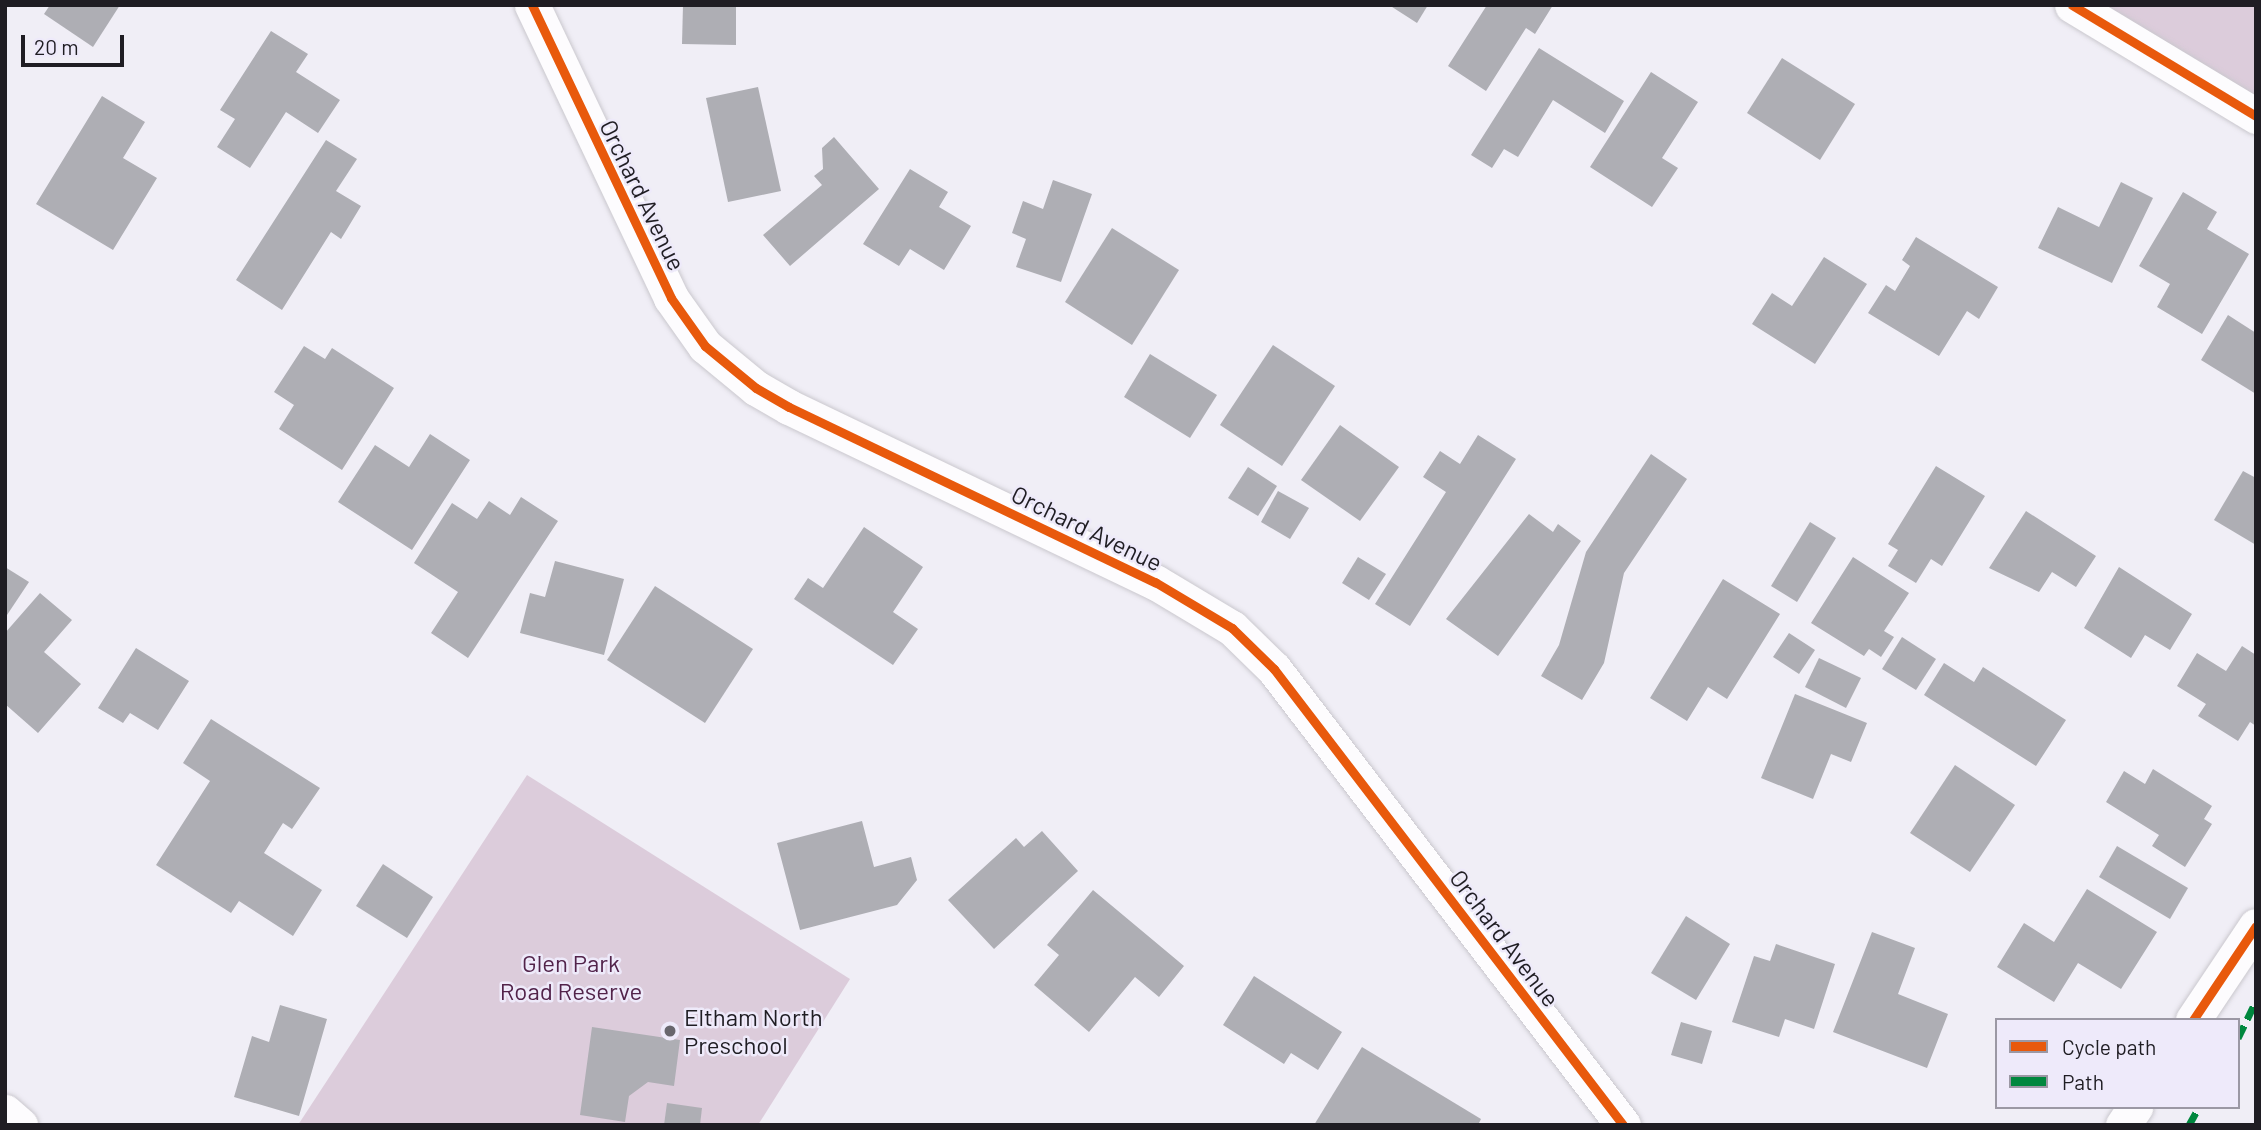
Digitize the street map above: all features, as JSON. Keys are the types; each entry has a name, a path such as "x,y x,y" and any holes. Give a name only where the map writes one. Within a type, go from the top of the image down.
{"street":[{"name":"Orchard Avenue","path":"532,5 671,298 705,346 756,388 789,407 1155,582 1232,628 1274,669 1623,1125"},
{"path":"2072,5 2256,116"},
{"path":"2194,1018 2256,926"},
{"path":"2123,1125 2134,1109"},
{"path":"5,1112 20,1125"}],"green space":[{"path":"2104,5 2256,5 2256,96"},
{"name":"Glen Park Road Reserve","path":"527,775 850,979 758,1125 298,1125"}],"building":[{"path":"50,5 120,5 93,47 44,14"},
{"path":"683,5 736,5 736,45 682,44"},
{"path":"1389,5 1428,5 1417,23"},
{"path":"1487,5 1553,5 1535,34 1526,28 1486,91 1448,66"},
{"path":"271,31 308,54 296,72 340,100 318,133 286,112 250,168 217,147 235,119 220,110"},
{"path":"1539,48 1624,101 1605,133 1553,100 1518,157 1504,149 1492,168 1471,155"},
{"path":"1782,58 1855,104 1820,160 1747,113"},
{"path":"1651,72 1698,102 1662,158 1678,168 1652,207 1590,167"},
{"path":"758,87 781,191 728,202 706,98"},
{"path":"102,96 145,122 123,158 157,178 113,250 36,204"},
{"path":"834,137 879,189 790,266 763,235 822,185 814,176 823,169 822,148"},
{"path":"326,140 357,159 336,191 361,206 341,239 331,232 282,310 236,280"},
{"path":"910,169 948,192 939,207 971,226 944,270 910,249 899,266 863,244"},
{"path":"1053,180 1092,194 1061,282 1016,267 1026,239 1012,233 1023,201 1043,209"},
{"path":"2121,182 2153,198 2112,283 2038,248 2058,207 2099,227"},
{"path":"2183,192 2217,212 2207,229 2249,254 2202,334 2157,307 2170,284 2139,266"},
{"path":"1112,228 1179,270 1132,345 1065,302"},
{"path":"1916,237 1998,287 1979,319 1967,311 1939,356 1868,313 1886,285 1895,291 1910,266 1902,260"},
{"path":"1824,257 1867,284 1815,364 1752,324 1772,293 1792,306"},
{"path":"2228,315 2256,333 2256,394 2201,360"},
{"path":"1273,345 1335,386 1282,466 1220,425"},
{"path":"304,346 325,359 332,348 394,388 342,470 279,429 294,405 274,392"},
{"path":"1150,354 1217,395 1190,438 1124,397"},
{"path":"1340,425 1399,467 1360,521 1301,480"},
{"path":"430,434 470,460 412,550 338,502 375,445 409,467"},
{"path":"1478,435 1516,459 1410,626 1375,604 1446,492 1423,477 1440,451 1460,464"},
{"path":"1651,454 1687,479 1624,573 1604,663 1582,700 1541,676 1559,645 1586,552"},
{"path":"1936,466 1985,496 1942,566 1931,559 1916,583 1888,566 1898,550 1888,544"},
{"path":"1248,467 1277,486 1258,516 1228,498"},
{"path":"2243,471 2256,478 2256,545 2214,520"},
{"path":"1278,491 1309,508 1290,539 1261,522"},
{"path":"521,497 558,521 468,658 431,633 458,592 414,563 452,503 477,519 489,501 510,515"},
{"path":"2026,511 2096,556 2076,587 2052,572 2039,592 1989,568"},
{"path":"1529,514 1553,532 1558,524 1581,541 1498,656 1446,619"},
{"path":"1810,522 1836,538 1797,602 1771,586"},
{"path":"864,527 923,567 893,612 918,629 893,665 794,599 808,578 823,588"},
{"path":"1358,557 1386,574 1369,600 1342,583"},
{"path":"1853,557 1909,593 1884,631 1894,637 1881,657 1869,649 1864,656 1811,623"},
{"path":"555,561 624,579 604,655 520,633 530,593 545,597"},
{"path":"5,567 29,582 5,618"},
{"path":"2119,567 2192,614 2170,650 2145,635 2131,658 2084,628"},
{"path":"1723,579 1780,614 1727,699 1708,687 1687,721 1650,698"},
{"path":"655,586 753,649 705,723 607,660"},
{"path":"40,593 72,620 44,652 81,684 38,733 5,704 5,633"},
{"path":"1789,633 1815,650 1799,674 1773,657"},
{"path":"1902,637 1936,659 1916,690 1882,669"},
{"path":"2242,646 2256,655 2256,726 2250,722 2238,741 2198,716 2206,704 2177,686 2197,653 2226,671"},
{"path":"136,648 189,681 158,730 130,713 123,723 98,708"},
{"path":"1819,658 1861,678 1846,708 1805,687"},
{"path":"1944,663 1974,682 1983,667 2066,720 2036,766 1924,695"},
{"path":"1795,694 1867,723 1851,762 1831,754 1813,799 1761,778"},
{"path":"211,719 320,788 292,829 283,823 264,853 322,890 293,936 239,901 231,913 156,865 210,781 183,763"},
{"path":"1955,765 2015,805 1970,872 1910,833"},
{"path":"2153,769 2212,806 2204,819 2212,824 2185,867 2152,846 2159,835 2106,802 2124,771 2145,784"},
{"path":"862,821 874,867 911,857 917,880 897,905 800,930 777,843"},
{"path":"1042,831 1078,871 994,949 948,900 1016,838 1024,847"},
{"path":"2117,846 2188,888 2170,919 2099,877"},
{"path":"383,864 433,897 407,938 356,906"},
{"path":"2087,889 2157,932 2121,989 2078,963 2054,1002 1997,967 2024,923 2054,942"},
{"path":"1093,890 1184,966 1159,997 1135,977 1089,1032 1034,985 1059,955 1047,945"},
{"path":"1686,916 1730,944 1696,1000 1651,973"},
{"path":"1872,932 1915,948 1898,994 1948,1014 1927,1068 1833,1032"},
{"path":"1776,944 1835,964 1814,1029 1785,1019 1779,1037 1732,1022 1754,956 1770,961"},
{"path":"1254,976 1342,1032 1318,1070 1291,1053 1284,1064 1223,1025"},
{"path":"280,1005 327,1019 299,1116 234,1097 252,1036 269,1042"},
{"path":"1681,1022 1712,1031 1702,1064 1671,1055"},
{"path":"592,1027 680,1040 674,1086 648,1082 629,1096 625,1122 580,1115"},
{"path":"1362,1047 1481,1119 1478,1125 1314,1125"},
{"path":"667,1103 702,1108 700,1125 664,1125"}],"marked path":[{"path":"2240,1034 2256,1001"},
{"path":"2189,1125 2198,1109"}],"cycle path":[{"path":"532,5 671,298 705,346 756,388 789,407 1155,582 1232,628 1274,669 1623,1125"},
{"path":"2072,5 2256,116"},
{"path":"2194,1018 2256,926"}],"place":[{"name":"Eltham North Preschool","path":"670,1031"}]}
